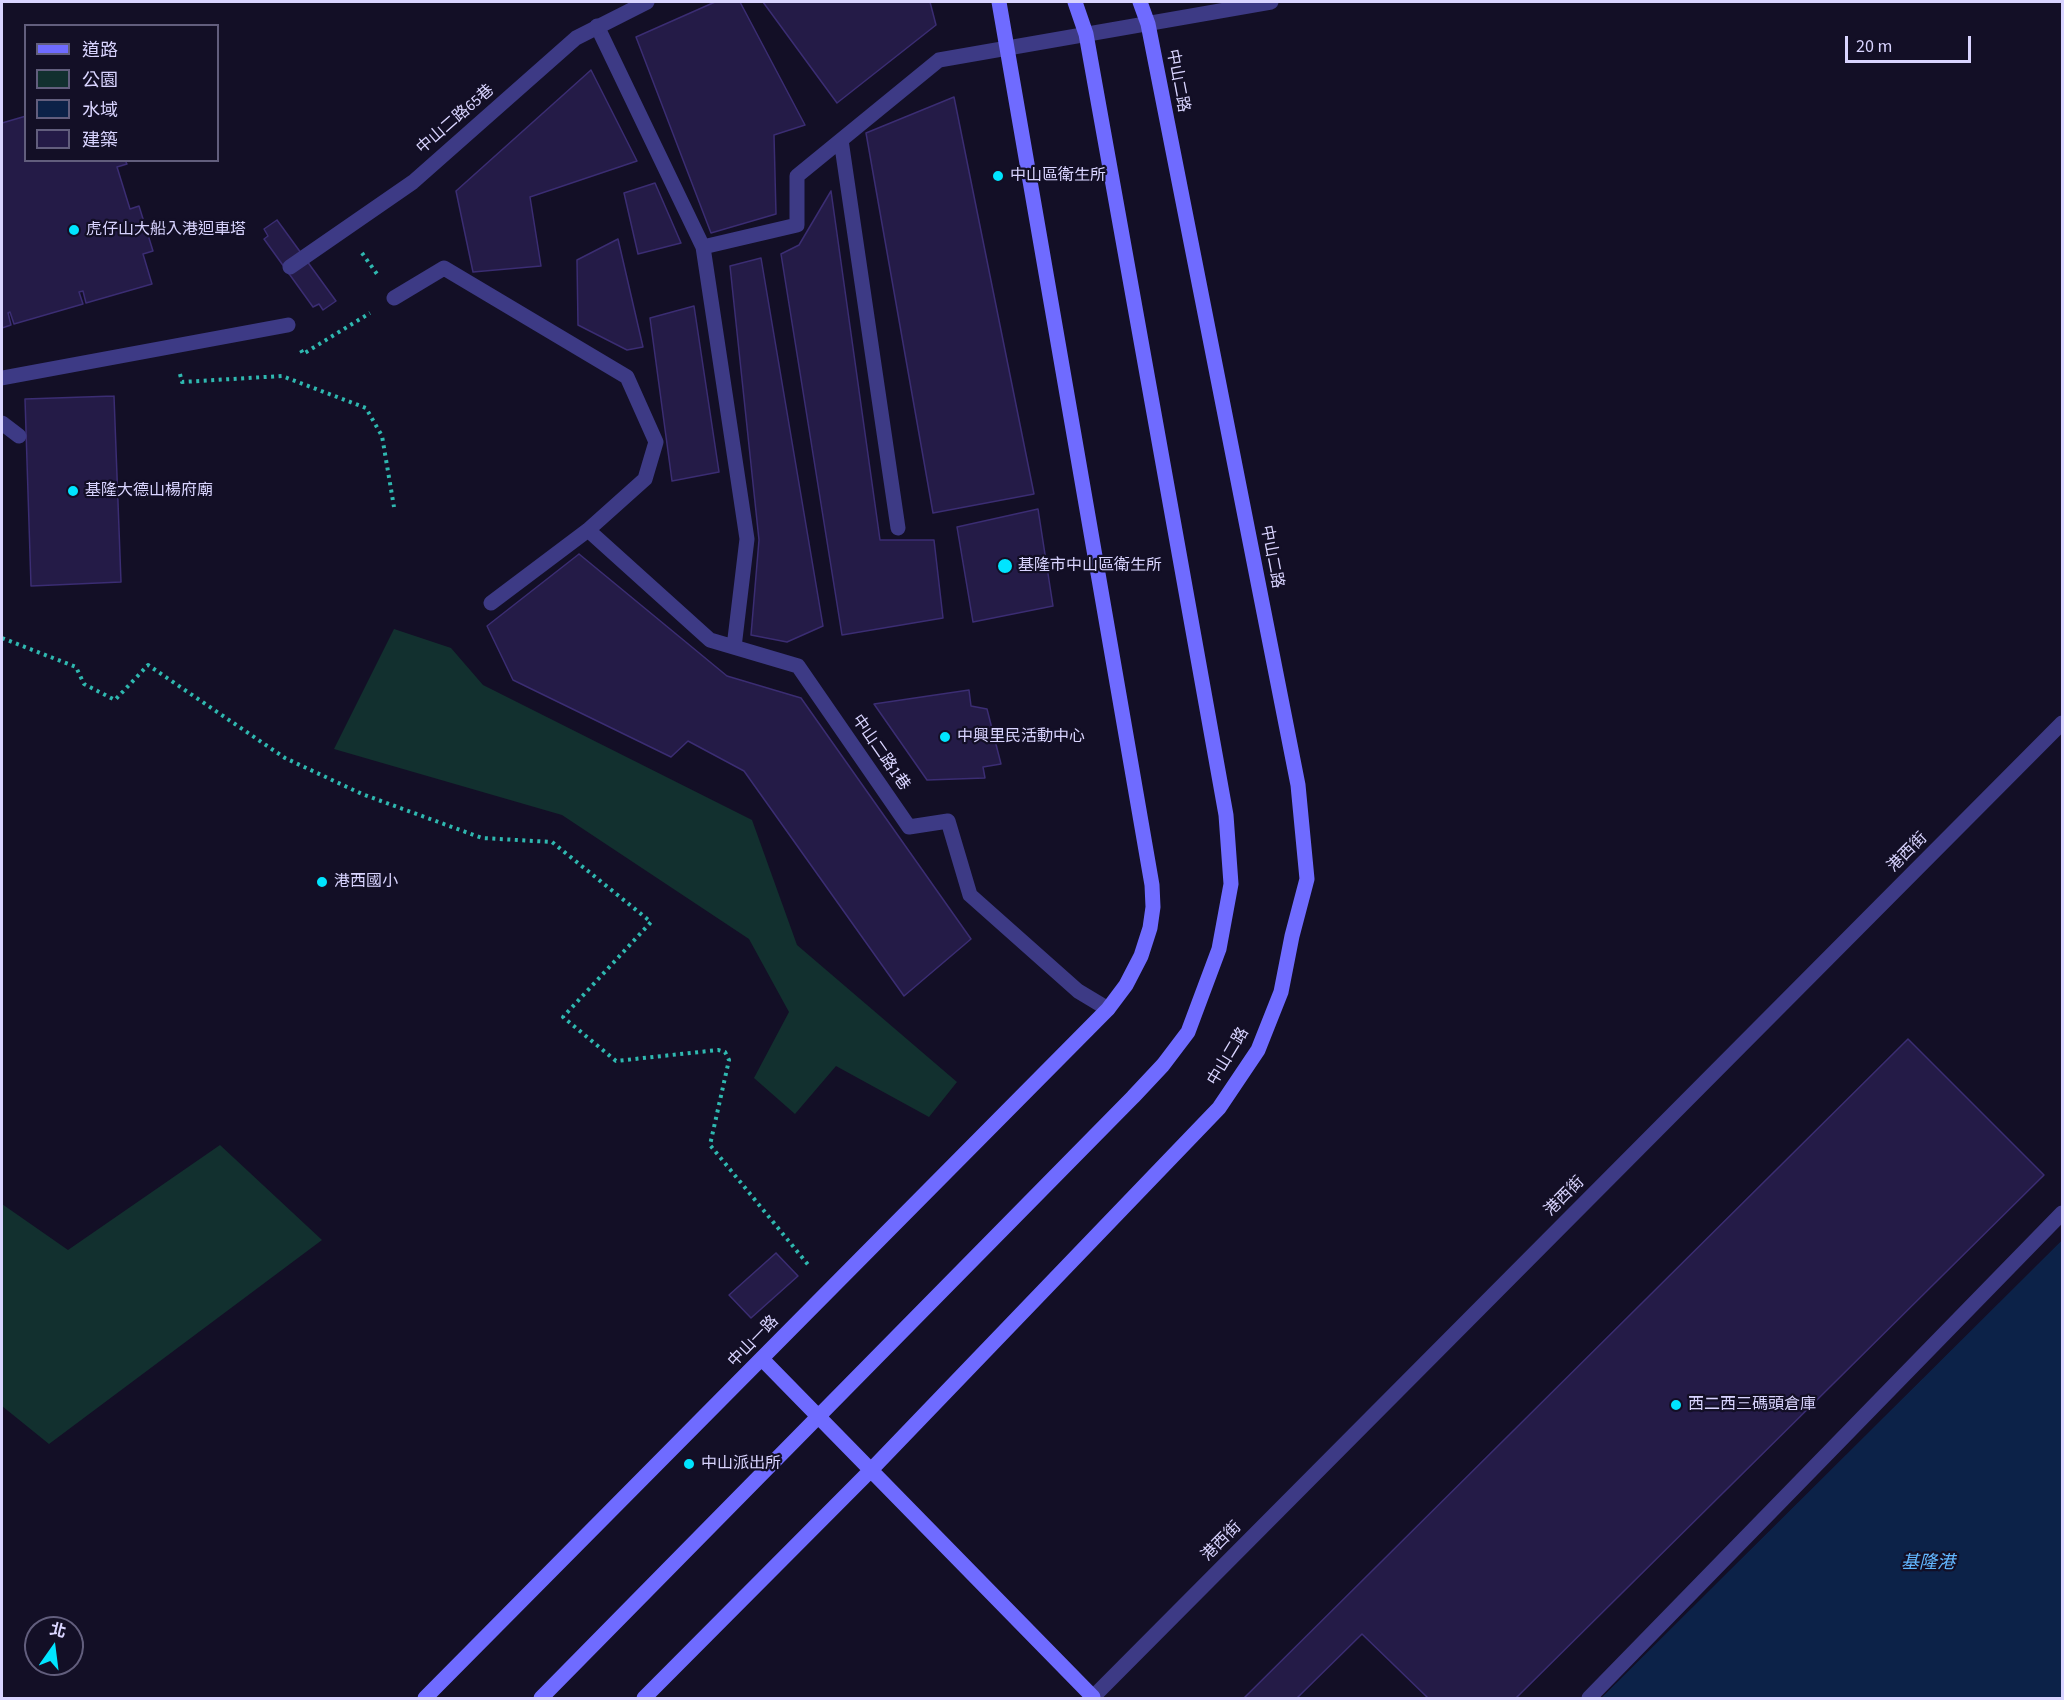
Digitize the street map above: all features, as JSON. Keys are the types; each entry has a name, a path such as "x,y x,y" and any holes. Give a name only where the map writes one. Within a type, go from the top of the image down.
{"street":[{"name":"中山二路65巷","path":"290,267 414,182 576,38 647,2"},
{"path":"999,2 1152,885 1153,907 1150,928 1141,956 1126,985 1108,1009"},
{"path":"541,1698 1163,1065 1188,1032 1219,949 1231,884 1227,826 1086,34 1075,2"},
{"name":"中山二路","path":"871,1470 1219,1108 1258,1050 1281,992 1292,936 1307,879 1298,785 1148,24 1140,2"},
{"path":"703,246 797,225 797,176 939,60 1271,2"},
{"path":"597,26 703,246 747,539 734,647"},
{"path":"841,140 898,528"},
{"path":"394,298 444,268 627,376 657,442 645,479 588,530 491,603"},
{"path":"2,378 288,326"},
{"path":"2,423 19,436"},
{"name":"中山二路1巷","path":"588,530 710,640 798,666 909,827 948,821 969,896 1078,991 1108,1009"},
{"name":"港西街","path":"763,1360 1093,1698 2062,723"},
{"name":"中山一路","path":"424,1698 763,1360 1108,1009"},
{"path":"1589,1698 2062,1213"},
{"path":"644,1698 871,1470"}],"path":[{"path":"303,354 394,298 345,229"},
{"path":"174,347 182,382 282,376 366,408 382,436 393,507"},
{"path":"2,638 76,667 84,684 115,700 148,665 285,758 362,794 482,837 552,842 651,922 563,1017 616,1061 718,1050 725,1052 729,1060 710,1145 830,1290"}],"green space":[{"path":"394,629 451,648 483,685 752,820 797,945 957,1082 929,1117 836,1066 795,1114 754,1078 789,1012 749,939 562,815 334,749"},
{"path":"220,1145 322,1240 49,1444 2,1406 2,1204 68,1250"}],"water":[{"name":"基隆港","path":"2062,1240 2062,1698 1601,1698"}],"pier":[{"path":"2062,1237 2062,1240 1601,1698 1598,1698"}],"building":[{"path":"715,2 740,2 805,125 774,135 776,214 711,233 636,37"},
{"path":"763,2 930,2 936,25 837,103"},
{"path":"591,70 637,161 530,197 541,266 473,272 456,191"},
{"path":"954,97 1034,494 933,513 866,133"},
{"name":"虎仔山大船入港迴車塔","path":"24,117 24,162 126,162 127,164 117,167 130,209 139,206 153,251 143,254 152,284 86,303 83,291 79,292 83,304 14,324 10,312 8,313 11,325 2,328 2,123"},
{"path":"655,183 681,243 638,254 624,193"},
{"path":"831,191 880,540 934,540 943,618 842,635 781,254 799,245"},
{"path":"277,220 336,301 323,310 319,304 313,307 264,239 268,236 264,229"},
{"path":"618,239 643,347 627,350 578,325 577,260"},
{"path":"761,258 823,626 787,642 751,635 759,540 730,266"},
{"path":"694,306 719,472 672,481 650,318"},
{"name":"基隆大德山楊府廟","path":"114,396 121,582 31,586 25,399"},
{"name":"基隆市中山區衛生所","path":"1038,509 1053,606 973,622 957,527"},
{"path":"579,554 727,676 801,698 971,939 904,996 744,771 688,741 671,757 513,680 487,626"},
{"name":"中興里民活動中心","path":"969,690 971,706 987,709 1001,764 983,767 985,778 927,780 874,704"},
{"name":"西二西三碼頭倉庫","path":"1908,1039 2044,1175 1516,1698 1428,1698 1362,1634 1297,1698 1244,1698"},
{"path":"776,1253 798,1276 751,1318 729,1295"}],"place":[{"name":"中山區衛生所","path":"998,176"},
{"name":"虎仔山大船入港迴車塔","path":"74,230"},
{"name":"基隆大德山楊府廟","path":"73,491"},
{"name":"基隆市中山區衛生所","path":"1005,566"},
{"name":"中興里民活動中心","path":"945,737"},
{"name":"港西國小","path":"322,882"},
{"name":"西二西三碼頭倉庫","path":"1676,1405"},
{"name":"中山派出所","path":"689,1464"}]}
